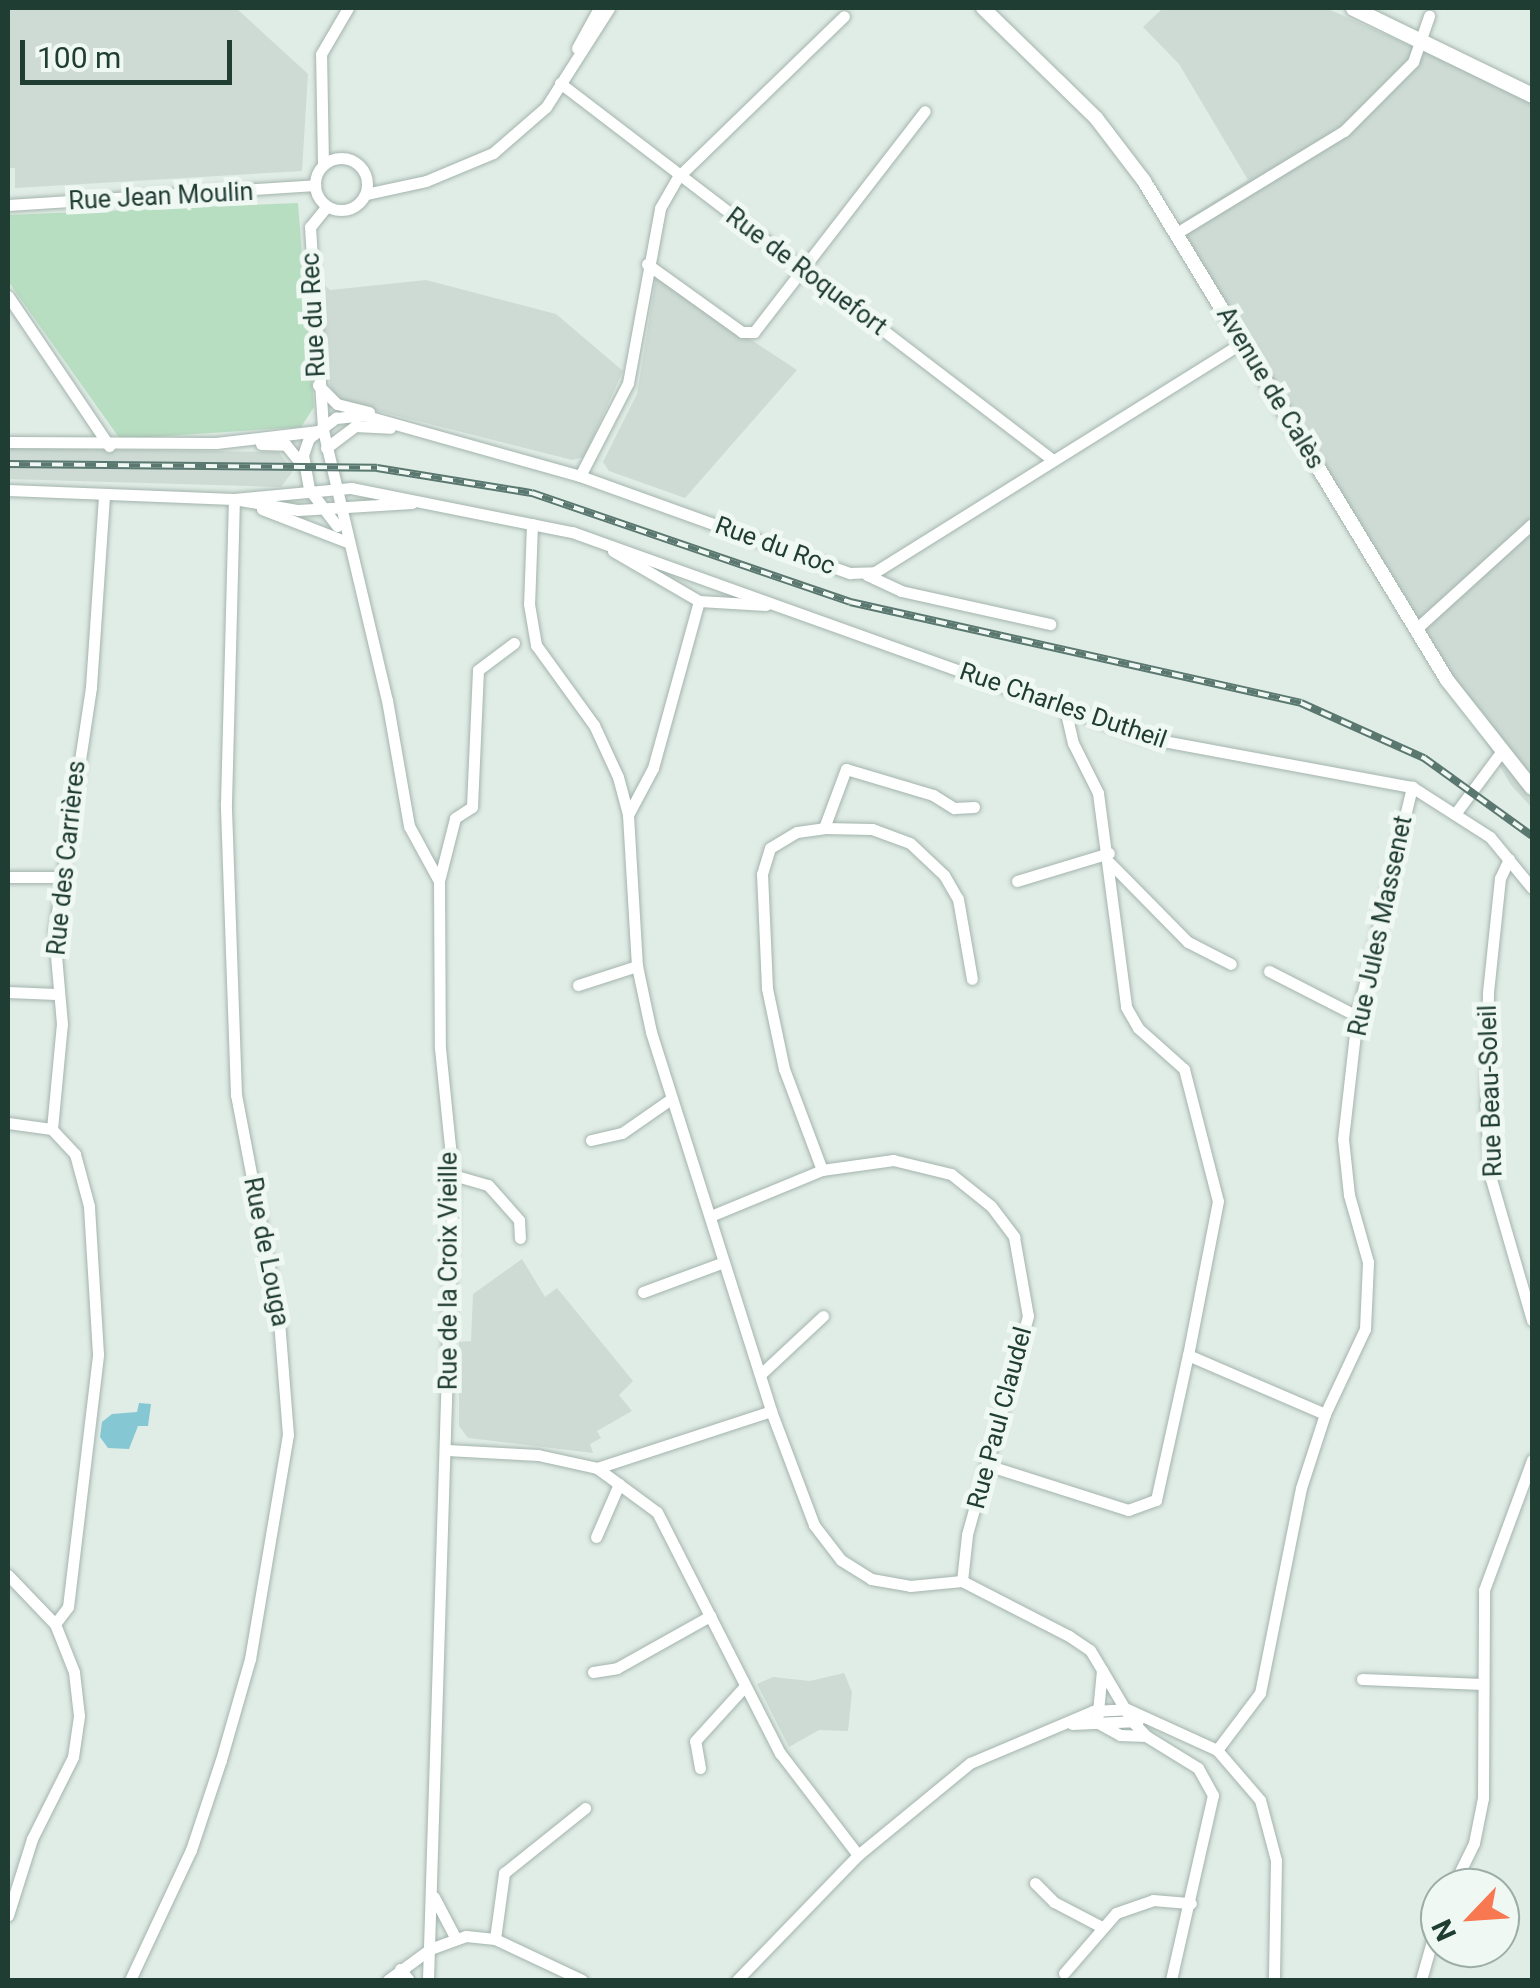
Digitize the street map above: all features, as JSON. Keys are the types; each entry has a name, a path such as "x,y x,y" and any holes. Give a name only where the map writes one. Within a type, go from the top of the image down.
{"main road":[{"path":"1353,8 1422,38 1532,95"}],"street":[{"path":"348,8 321,54 324,149 315,185 326,206 351,208 366,194 386,184 426,181 494,153 544,106 608,8"},
{"path":"560,83 599,8"},
{"name":"Avenue de Calès","path":"983,8 1096,118 1175,234 1416,629 1502,752 1526,771 1532,788"},
{"path":"580,476 628,383 660,208 678,177 844,16"},
{"path":"1175,234 1344,132 1413,62 1430,16"},
{"name":"Rue de Roquefort","path":"560,83 1052,460"},
{"path":"648,264 742,332 754,332 925,111"},
{"path":"324,149 354,162 365,174 386,184"},
{"path":"323,165 338,158"},
{"path":"365,174 366,194"},
{"name":"Rue Jean Moulin","path":"8,204 315,185"},
{"name":"Rue du Rec","path":"322,430 310,227 326,206"},
{"path":"8,296 109,446"},
{"name":"Rue du Roc","path":"216,443 322,430 336,418 363,416 580,476 864,573 887,567 1242,343"},
{"path":"318,384 337,404 410,429"},
{"path":"326,448 356,426 410,429"},
{"path":"309,490 303,466 306,446 322,430"},
{"name":"Rue de la Croix Vieille","path":"322,430 333,507 347,542 387,700 409,826 439,881 440,1048 453,1176 447,1450 438,1513 433,1895 428,1980"},
{"path":"8,442 109,446 280,444 303,466"},
{"name":"Rue Charles Dutheil","path":"234,498 333,486 439,503 588,537 1066,712 1248,762 1412,787"},
{"path":"8,490 234,498 347,542"},
{"name":"Rue de la Croix Vieille","path":"309,490 333,507"},
{"name":"Rue des Carrières","path":"52,1128 62,1024 56,994 60,878 91,687 104,494"},
{"name":"Rue Charles Dutheil","path":"234,498 333,507 439,503"},
{"name":"Rue de Louga","path":"130,1980 190,1850 221,1760 254,1640 288,1435 279,1320 236,1095 226,803 234,498"},
{"path":"532,524 529,608 536,645 594,726 628,815 637,966 672,1099 763,1372 771,1412 814,1525 841,1560 871,1579 910,1586 962,1580 1069,1636 1090,1650 1146,1736"},
{"path":"1416,629 1532,524"},
{"name":"Rue Charles Dutheil","path":"588,537 700,601 780,606"},
{"path":"864,573 901,591 1050,624"},
{"path":"628,815 653,768 700,601"},
{"path":"439,881 455,818 472,807 478,670 514,643"},
{"path":"990,1466 1128,1510 1156,1500 1218,1201 1184,1068 1138,1028 1126,1007 1098,793 1073,743 1066,712"},
{"path":"1456,814 1502,752"},
{"path":"824,828 846,768 933,795 954,808 974,807"},
{"path":"1412,787 1456,814 1509,858 1532,888"},
{"name":"Rue Jules Massenet","path":"1218,1750 1260,1692 1287,1541 1325,1414 1365,1329 1370,1303 1343,1140 1357,1016 1412,787"},
{"path":"822,1170 784,1069 766,988 762,874 770,848 782,838 824,828 872,829 910,843 944,874 968,936 972,979"},
{"path":"1018,882 1109,858"},
{"path":"1109,858 1188,942 1230,964"},
{"name":"Rue Beau-Soleil","path":"1509,858 1500,878 1488,993 1486,1115 1491,1179 1532,1320"},
{"path":"8,877 60,878"},
{"path":"578,986 637,966"},
{"path":"1269,972 1357,1016"},
{"path":"8,992 56,994"},
{"path":"591,1140 622,1133 672,1099"},
{"path":"8,1123 52,1128 75,1154 90,1206 98,1354 68,1607 55,1624"},
{"name":"Rue Paul Claudel","path":"713,1215 822,1170 893,1160 939,1169 991,1206 1014,1237 1028,1316 990,1466 967,1535 962,1580"},
{"path":"453,1176 488,1185 519,1220 520,1238"},
{"path":"644,1292 724,1262"},
{"path":"763,1372 823,1316"},
{"path":"1188,1355 1325,1414"},
{"path":"598,1468 771,1412"},
{"path":"447,1450 538,1455 598,1468 644,1499 673,1533 745,1686 806,1793 858,1856"},
{"path":"1462,1868 1474,1843 1483,1798 1484,1590 1532,1460"},
{"path":"596,1537 619,1484"},
{"path":"8,1575 55,1624 74,1672 78,1734 73,1757 20,1868 8,1915"},
{"path":"593,1672 616,1668 710,1616"},
{"path":"1095,1717 1102,1670"},
{"path":"1362,1680 1482,1684"},
{"path":"700,1768 695,1741 745,1686"},
{"path":"744,1978 858,1856 970,1764 1058,1725 1130,1715 1159,1719 1218,1750 1249,1781 1272,1830 1274,1980"},
{"path":"1095,1717 1120,1735 1146,1736 1180,1752 1208,1780 1213,1795 1171,1980"},
{"path":"495,1940 504,1872 585,1808"},
{"path":"1035,1883 1054,1902 1100,1926"},
{"name":"Rue de la Croix Vieille","path":"433,1895 450,1939"},
{"path":"1064,1973 1100,1926 1135,1903 1190,1904"},
{"path":"388,1980 450,1939 495,1940 582,1980"},
{"path":"400,1969 409,1980"}],"shaded area":[{"path":"8,8 236,8 308,74 302,171 15,188 15,168 8,168"},
{"path":"1163,8 1326,8 1532,100 1532,808 1511,785 1176,225 1248,180 1179,64 1143,27"},
{"path":"656,277 797,370 685,498 609,471 603,462 637,394"},
{"path":"426,280 556,314 623,371 584,457 572,460 334,400 325,363 323,284 330,290"},
{"path":"8,448 279,452 293,471 281,487 8,479"},
{"path":"522,1259 545,1297 557,1288 633,1381 619,1395 632,1411 597,1431 601,1438 590,1444 593,1453 468,1438 459,1426 459,1342 471,1341 473,1294"},
{"path":"844,1673 852,1692 848,1731 819,1730 789,1747 757,1684 773,1677 810,1681"}],"green space":[{"path":"298,203 314,407 301,427 120,439 8,281 8,215"}],"water":[{"path":"139,1403 151,1404 148,1426 138,1426 129,1449 108,1448 100,1437 102,1422 112,1414 137,1412"}],"railway":[{"path":"8,464 377,468 532,493 850,602 1301,703 1424,758 1532,836"}]}
